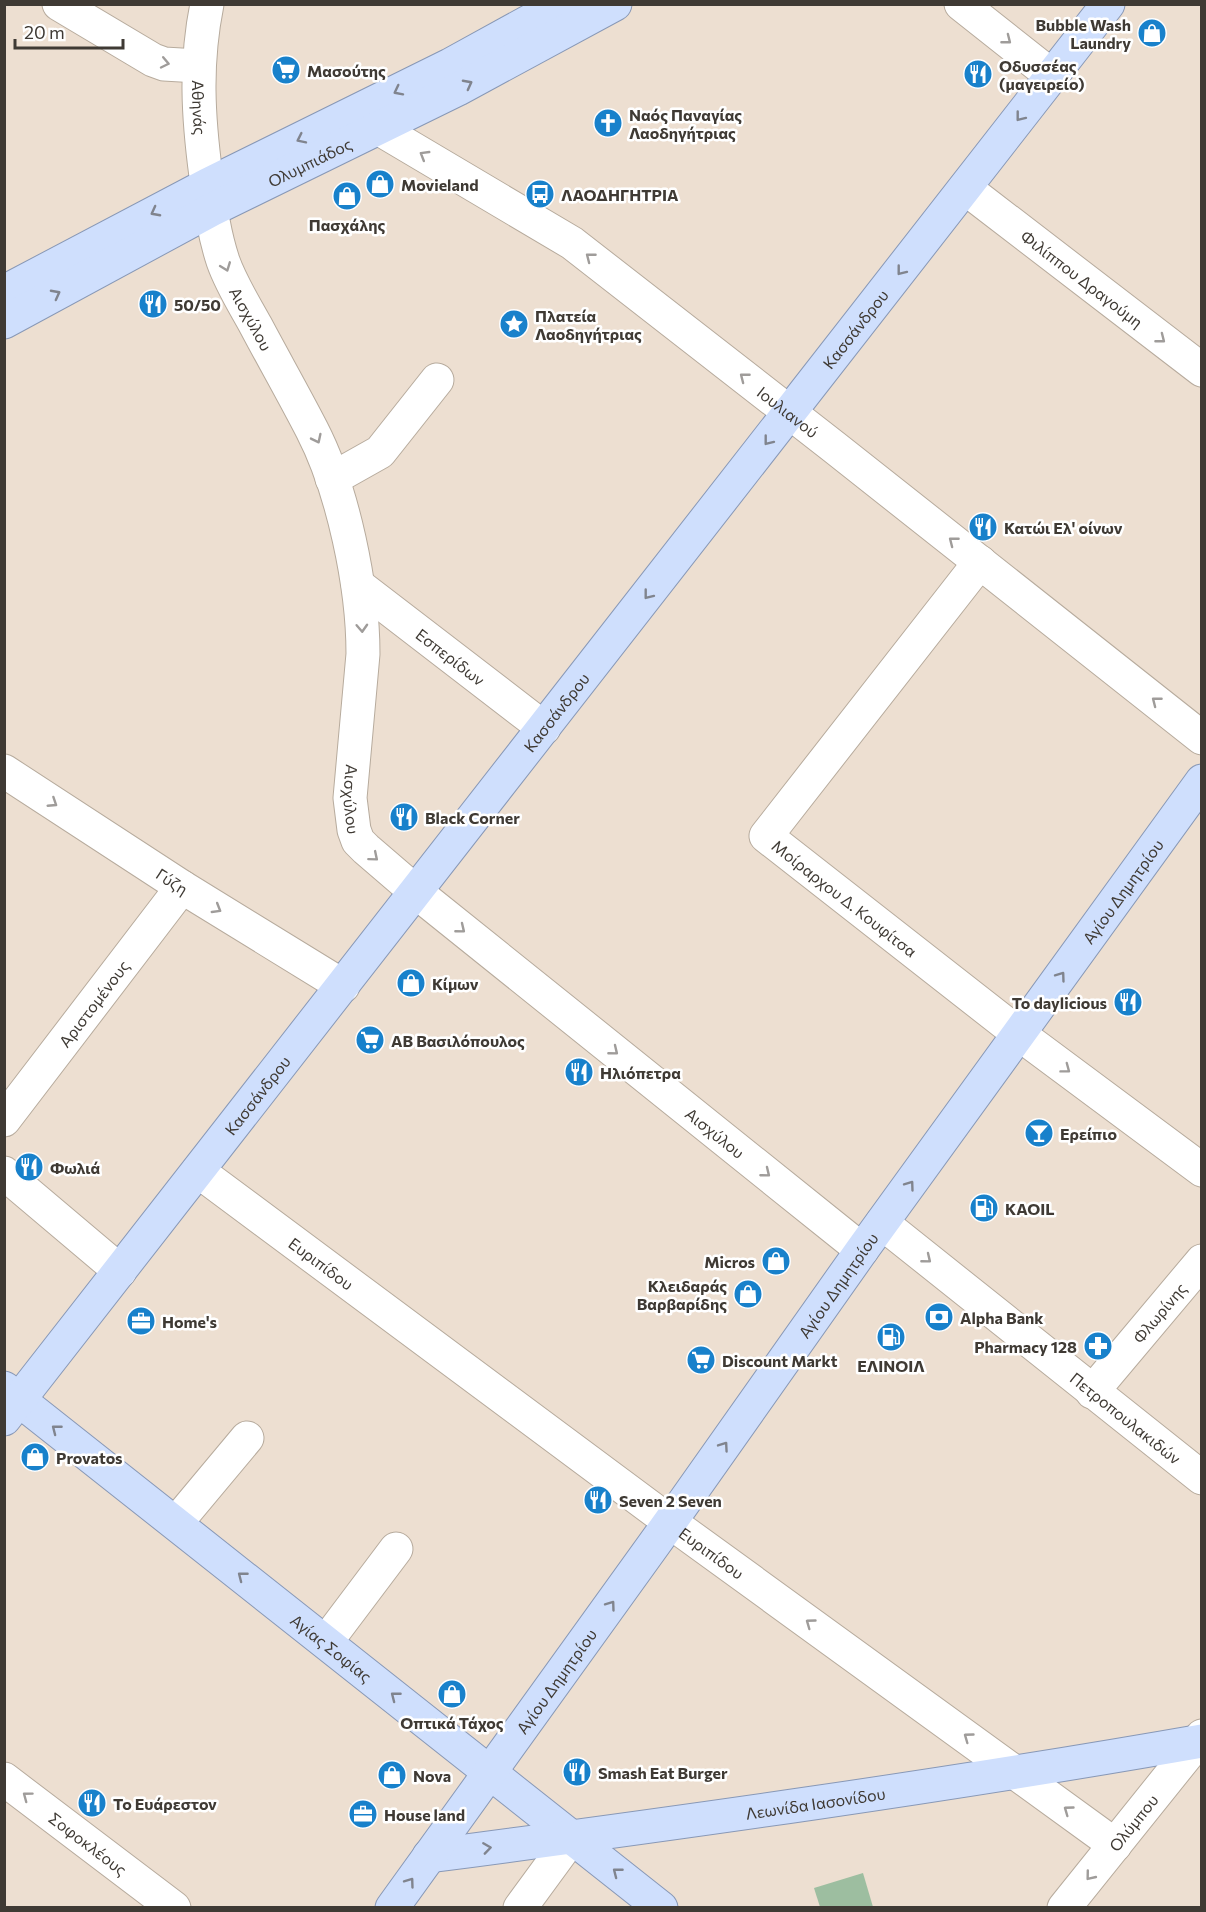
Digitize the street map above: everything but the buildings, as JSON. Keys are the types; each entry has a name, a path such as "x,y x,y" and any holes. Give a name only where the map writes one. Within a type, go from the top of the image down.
{"main road":[{"name":"Ολυμπιάδος","path":"4,292 209,198 366,121 471,54 561,4"},
{"name":"Ολυμπιάδος","path":"366,121 458,89 615,4"},
{"name":"Κασσάνδρου","path":"10,1402 120,1271 1108,4"},
{"name":"Ολυμπιάδος","path":"4,322 209,198"},
{"name":"Αγίου Δημητρίου","path":"392,1908 670,1522 862,1250 1202,781"},
{"name":"Αγίας Σοφίας","path":"10,1402 176,1523 661,1908"},
{"name":"Λεωνίδα Ιασονίδου","path":"429,1856 703,1819 1015,1772 1200,1740"}],"street":[{"path":"59,4 153,60 164,64 198,66"},
{"name":"Αθηνάς","path":"207,4 198,66 200,124 209,198"},
{"path":"961,4 1052,76"},
{"name":"Ιουλιανού","path":"366,121 572,243 1202,738"},
{"name":"Φιλίππου Δραγούμη","path":"965,188 1202,370"},
{"name":"Αισχύλου","path":"209,198 222,258 234,285 313,432 332,479 348,535 358,585 363,633 361,682 350,798 354,830 358,841 416,892 862,1250"},
{"path":"332,479 380,452 437,380"},
{"name":"Μοίραρχου Δ. Κουφίτσα","path":"980,562 766,836 1019,1034 1202,1170"},
{"name":"Εσπερίδων","path":"358,585 544,728"},
{"name":"Γύζη","path":"4,771 182,887 343,986"},
{"name":"Αριστομένους","path":"4,1120 182,887"},
{"name":"Ευριπίδου","path":"198,1171 670,1522 1115,1845"},
{"path":"4,1173 120,1271"},
{"name":"Πετροπουλακιδών","path":"882,1223 1202,1478"},
{"name":"Φλωρίνης","path":"1092,1392 1202,1261"},
{"path":"176,1523 247,1438"},
{"path":"326,1642 396,1549"},
{"name":"Ολύμπου","path":"1064,1908 1200,1740"},
{"name":"Σοφοκλέους","path":"4,1779 174,1908"},
{"path":"520,1908 572,1837"}],"green space":[{"path":"863,1873 873,1907 820,1907 814,1888"}],"place":[{"name":"Bubble Wash Laundry","path":"1152,33"},
{"name":"Μασούτης","path":"286,70"},
{"name":"Οδυσσέας (μαγειρείο)","path":"978,74"},
{"name":"Ναός Παναγίας Λαοδηγήτριας","path":"608,123"},
{"name":"Movieland","path":"380,184"},
{"name":"ΛΑΟΔΗΓΗΤΡΙΑ","path":"540,194"},
{"name":"Πασχάλης","path":"347,196"},
{"name":"50/50","path":"153,304"},
{"name":"Πλατεία Λαοδηγήτριας","path":"514,324"},
{"name":"Κατώι Ελ' οίνων","path":"983,527"},
{"name":"Black Corner","path":"404,817"},
{"name":"Κίμων","path":"411,983"},
{"name":"To daylicious","path":"1128,1002"},
{"name":"ΑΒ Βασιλόπουλος","path":"370,1040"},
{"name":"Ηλιόπετρα","path":"579,1072"},
{"name":"Ερείπιο","path":"1039,1133"},
{"name":"Φωλιά","path":"29,1167"},
{"name":"KAOIL","path":"984,1208"},
{"name":"Micros","path":"776,1261"},
{"name":"Κλειδαράς Βαρβαρίδης","path":"748,1294"},
{"name":"Alpha Bank","path":"939,1317"},
{"name":"Home's","path":"141,1321"},
{"name":"ΕΛΙΝΟΙΛ","path":"891,1337"},
{"name":"Pharmacy 128","path":"1098,1346"},
{"name":"Discount Markt","path":"701,1360"},
{"name":"Provatos","path":"35,1457"},
{"name":"Seven 2 Seven","path":"598,1500"},
{"name":"Οπτικά Τάχος","path":"452,1694"},
{"name":"Smash Eat Burger","path":"577,1772"},
{"name":"Nova","path":"392,1775"},
{"name":"Το Ευάρεστον","path":"92,1803"},
{"name":"House land","path":"363,1814"}]}
